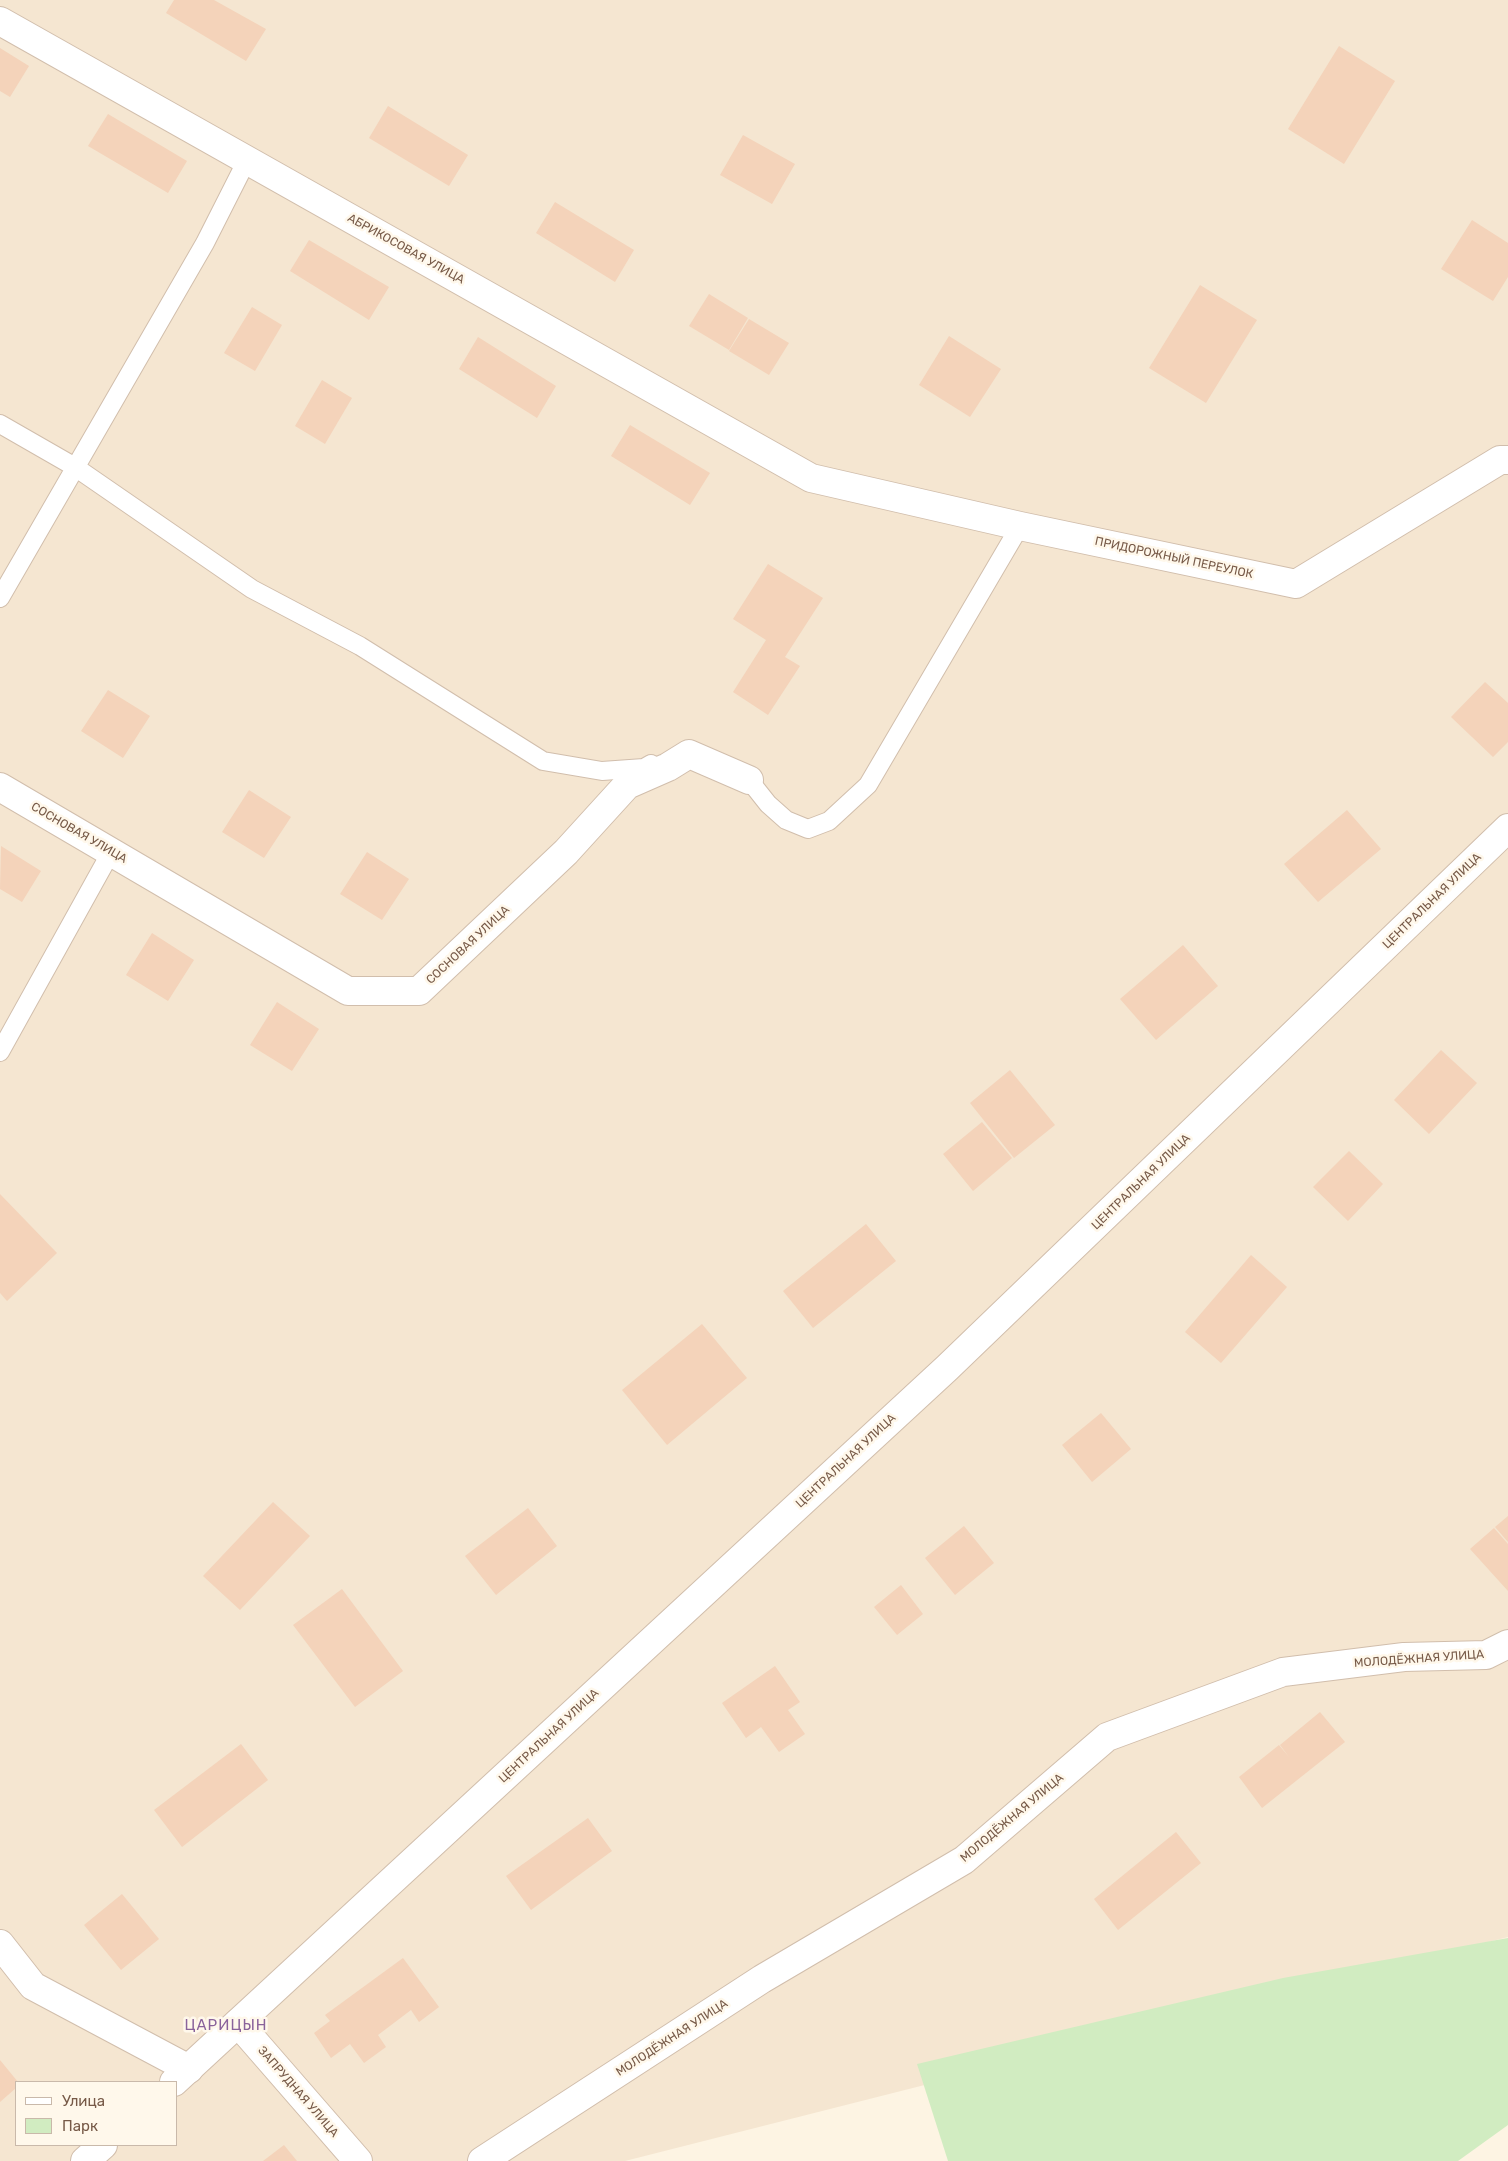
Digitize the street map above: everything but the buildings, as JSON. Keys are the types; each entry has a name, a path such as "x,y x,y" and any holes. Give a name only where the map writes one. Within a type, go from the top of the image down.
{"street":[{"name":"АБРИКОСОВАЯ УЛИЦА","path":"0,20 811,478"},
{"name":"ПРИДОРОЖНЫЙ ПЕРЕУЛОК","path":"811,478 1020,526 1296,584 1500,460 1508,460"},
{"path":"689,754 750,780"},
{"name":"СОСНОВАЯ УЛИЦА","path":"0,787 348,991 419,991 566,852 627,785 668,767 689,754"},
{"name":"ЦЕНТРАЛЬНАЯ УЛИЦА","path":"181,2075 947,1368 1508,828"},
{"name":"МОЛОДЁЖНАЯ УЛИЦА","path":"482,2161 762,1979 964,1860 1107,1737 1283,1672 1404,1658 1486,1655 1508,1644"},
{"path":"0,1944 33,1986 181,2075"},
{"name":"ЗАПРУДНАЯ УЛИЦА","path":"238,2023 358,2161"},
{"path":"85,2161 102,2146"}],"lane":[{"path":"0,598 205,243 247,160"},
{"path":"0,424 75,467 252,589 360,646 543,761 602,771 644,768 669,756 689,754"},
{"path":"750,780 768,804 786,820 808,829 829,821 868,784 1020,526"},
{"path":"0,1052 111,852"}],"shaded area":[{"path":"0,0 1508,0 1508,1937 625,2161 0,2161"}],"green space":[{"path":"1508,1938 1508,2125 1458,2161 948,2161 917,2064 1283,1978"}],"district":[{"name":"ЦАРИЦЫН","path":"226,2026"}]}
